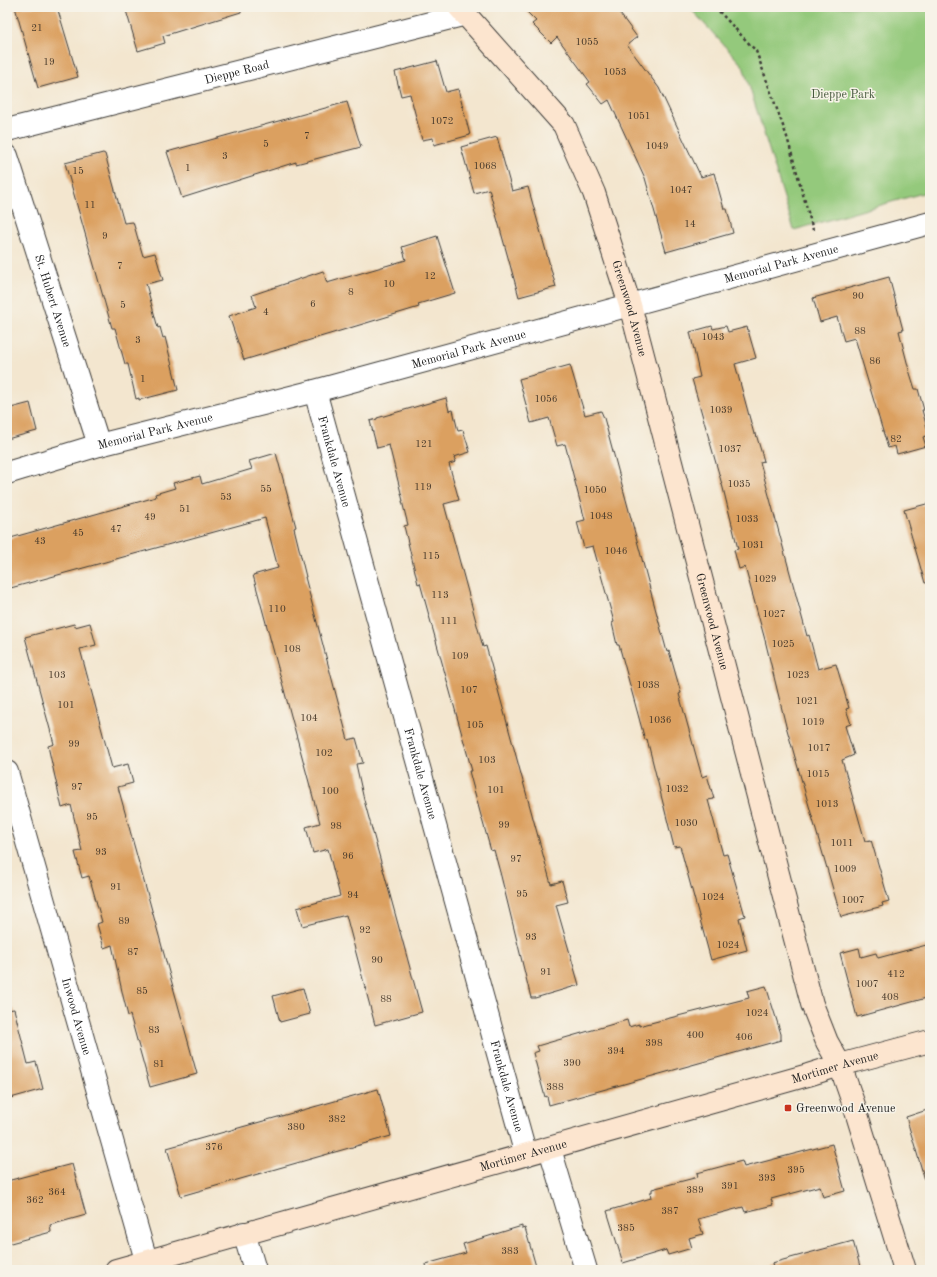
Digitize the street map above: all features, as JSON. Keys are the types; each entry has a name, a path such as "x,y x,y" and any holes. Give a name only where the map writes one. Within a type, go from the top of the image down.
{"street":[{"name":"Dieppe Road","path":"7,130 463,10"},
{"name":"Greenwood Avenue","path":"463,10 564,125 594,193 630,305 812,1004 827,1042 840,1065 854,1105 905,1270"},
{"name":"St. Hubert Avenue","path":"7,156 100,445"},
{"name":"Memorial Park Avenue","path":"7,473 100,445 315,392 820,253 929,228"},
{"name":"Frankdale Avenue","path":"315,392 526,1155"},
{"name":"Inwood Avenue","path":"7,772 146,1260"},
{"name":"Mortimer Avenue","path":"116,1270 146,1260 930,1041"},
{"path":"550,1148 586,1270"},
{"path":"244,1233 255,1270"}],"path":[{"path":"715,7 756,51 787,137 820,253"}],"green space":[{"name":"Dieppe Park","path":"689,7 930,7 930,191 794,230 743,66"}],"building":[{"path":"15,7 57,7 78,77 38,88"},
{"path":"125,7 241,7 241,12 163,36 165,43 138,51"},
{"path":"522,7 615,7 637,37 627,45 659,88 701,177 714,173 724,209 727,209 733,233 666,252 645,178 609,100 603,104 587,84 590,82 557,37 551,43 532,24 536,21"},
{"path":"437,61 446,92 458,89 470,135 434,145 433,138 422,140 410,94 401,96 395,72"},
{"path":"347,102 361,147 296,164 296,162 182,198 167,152"},
{"path":"497,137 512,191 528,187 556,287 519,297 489,189 474,193 461,147"},
{"path":"103,153 105,154 124,223 133,222 143,256 155,253 163,280 146,284 158,328 160,327 163,338 165,337 178,390 139,400 139,398 136,399 128,364 125,364 115,328 112,328 65,163"},
{"path":"437,236 455,293 418,304 419,307 244,360 229,316 256,307 252,295 323,271 327,283 406,260 402,247"},
{"path":"889,277 903,330 899,331 915,389 918,389 929,435 923,437 926,446 897,454 895,446 888,448 855,338 844,341 837,317 820,322 813,298"},
{"path":"712,326 713,329 726,326 728,332 747,327 756,358 735,364 754,434 756,434 764,461 760,462 807,636 809,635 818,669 836,664 849,708 846,709 851,724 845,726 854,755 842,760 865,841 871,840 889,901 882,903 883,906 841,917 786,726 745,567 739,569 734,550 738,549 723,488 692,379 700,377 690,332"},
{"path":"570,365 585,415 601,411 604,418 667,652 669,651 681,693 679,694 702,777 707,775 714,799 708,800 723,855 727,854 745,916 739,918 747,950 711,960 680,846 674,847 647,739 645,740 619,645 617,645 612,623 614,622 593,546 584,548 577,522 585,520 565,444 557,446 549,418 531,423 519,379"},
{"path":"446,398 449,411 453,410 458,431 463,430 470,452 454,457 456,462 449,464 459,500 444,504 483,647 486,646 551,884 562,881 568,902 556,905 579,985 535,998 531,998 494,850 491,851 469,771 472,771 420,583 418,584 404,526 408,525 403,501 389,445 377,448 370,421"},
{"path":"30,403 37,431 7,439 7,409"},
{"path":"276,453 296,527 294,528 305,577 348,740 356,738 363,763 356,764 364,800 422,1012 375,1025 346,915 302,926 297,908 340,896 328,849 313,853 306,827 320,823 253,575 278,568 265,518 7,589 7,539 156,497 155,494 175,488 173,483 200,476 202,484 252,469 249,461"},
{"path":"930,503 930,582 925,583 904,510"},
{"path":"90,623 96,645 80,649 112,768 128,764 133,783 118,787 197,1074 150,1087 130,1015 128,1016 112,945 104,948 97,924 102,922 89,876 82,878 75,852 82,851 71,805 62,808 48,746 54,744 25,637 74,624 75,627"},
{"path":"930,944 930,997 857,1017 840,953 859,948 861,957 876,953 878,958"},
{"path":"766,986 781,1034 781,1040 549,1105 547,1096 545,1097 533,1053 539,1051 537,1046 627,1020 629,1027 639,1024 639,1026 749,998 747,991"},
{"path":"303,988 310,1014 280,1022 273,996"},
{"path":"14,1009 28,1064 36,1062 43,1089 7,1099 7,1010"},
{"path":"378,1089 391,1136 181,1196 167,1148"},
{"path":"930,1109 930,1180 925,1180 906,1117"},
{"path":"832,1144 845,1191 823,1197 820,1186 771,1199 773,1205 745,1212 743,1207 698,1219 703,1234 689,1238 692,1248 668,1255 666,1250 623,1263 607,1211 651,1198 650,1192 652,1192 652,1189 698,1177 697,1173 742,1161 744,1167"},
{"path":"72,1164 86,1215 50,1225 51,1232 7,1244 7,1181"},
{"path":"522,1226 522,1229 525,1228 537,1270 427,1270 426,1264 466,1253 463,1244"},
{"path":"853,1241 861,1270 773,1270 772,1263"}],"place":[{"name":"Greenwood Avenue","path":"788,1108"}]}
